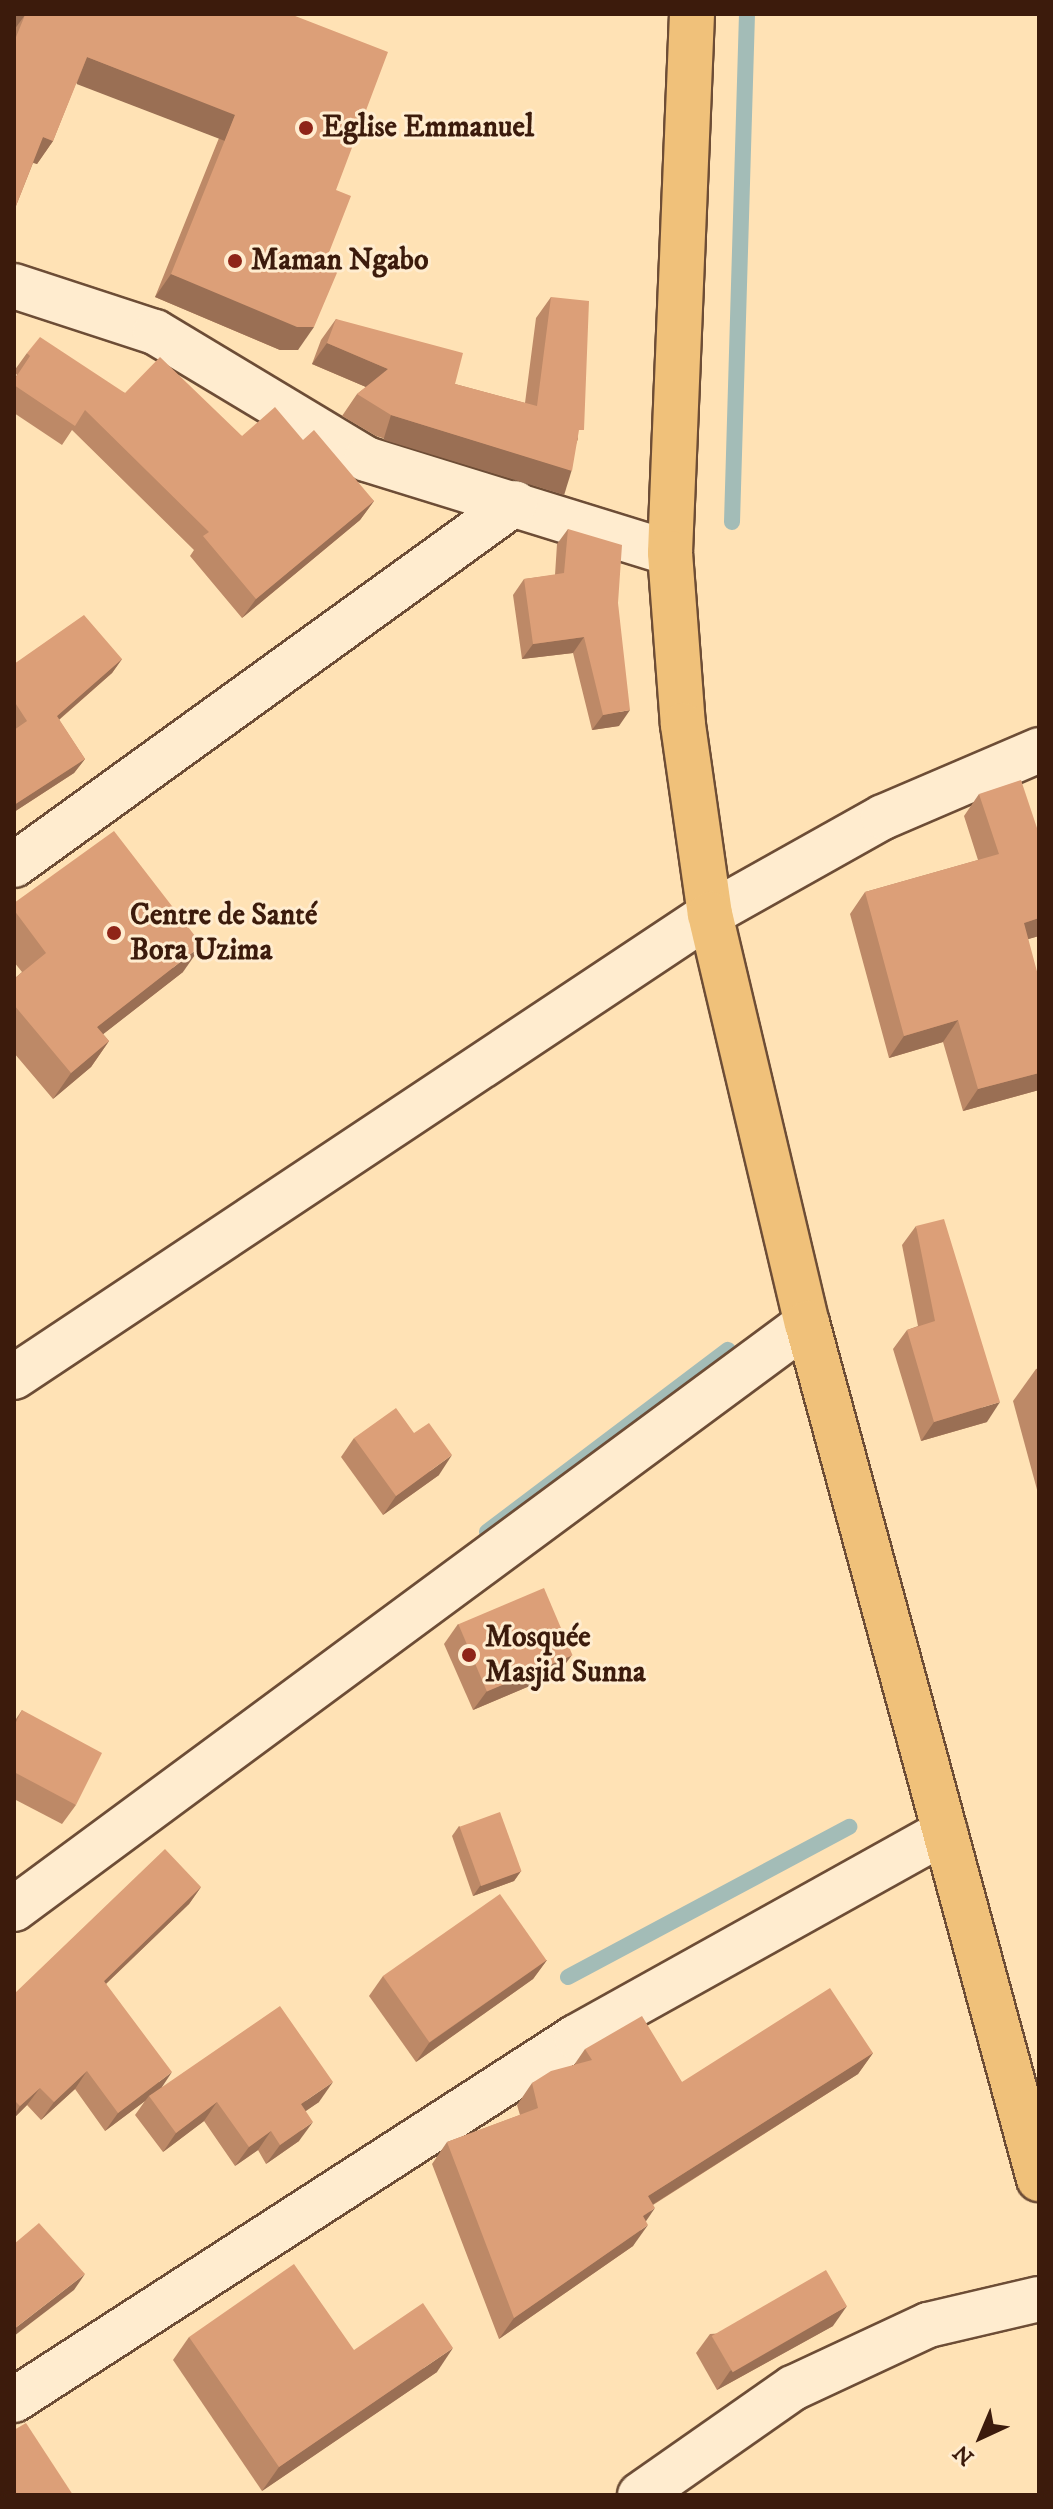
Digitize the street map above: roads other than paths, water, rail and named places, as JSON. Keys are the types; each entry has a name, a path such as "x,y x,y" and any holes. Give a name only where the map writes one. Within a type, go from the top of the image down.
{"main road":[{"path":"692,14 670,553 683,725 710,914 807,1323 1039,2179"}],"street":[{"path":"14,286 155,332 366,459 670,553"},
{"path":"14,865 515,503"},
{"path":"14,1377 710,914 883,817 1039,750"},
{"path":"14,1909 807,1323"},
{"path":"14,2400 576,2037 945,1832"},
{"path":"640,2495 793,2388 928,2325 1039,2299"}],"waterway":[{"path":"732,522 747,14"},
{"path":"487,1532 728,1350"},
{"path":"568,1977 849,1827"}],"place":[{"name":"Eglise Emmanuel","path":"306,128"},
{"name":"Maman Ngabo","path":"235,261"},
{"name":"Centre de Santé Bora Uzima","path":"114,933"},
{"name":"Mosquée Masjid Sunna","path":"469,1655"}]}
